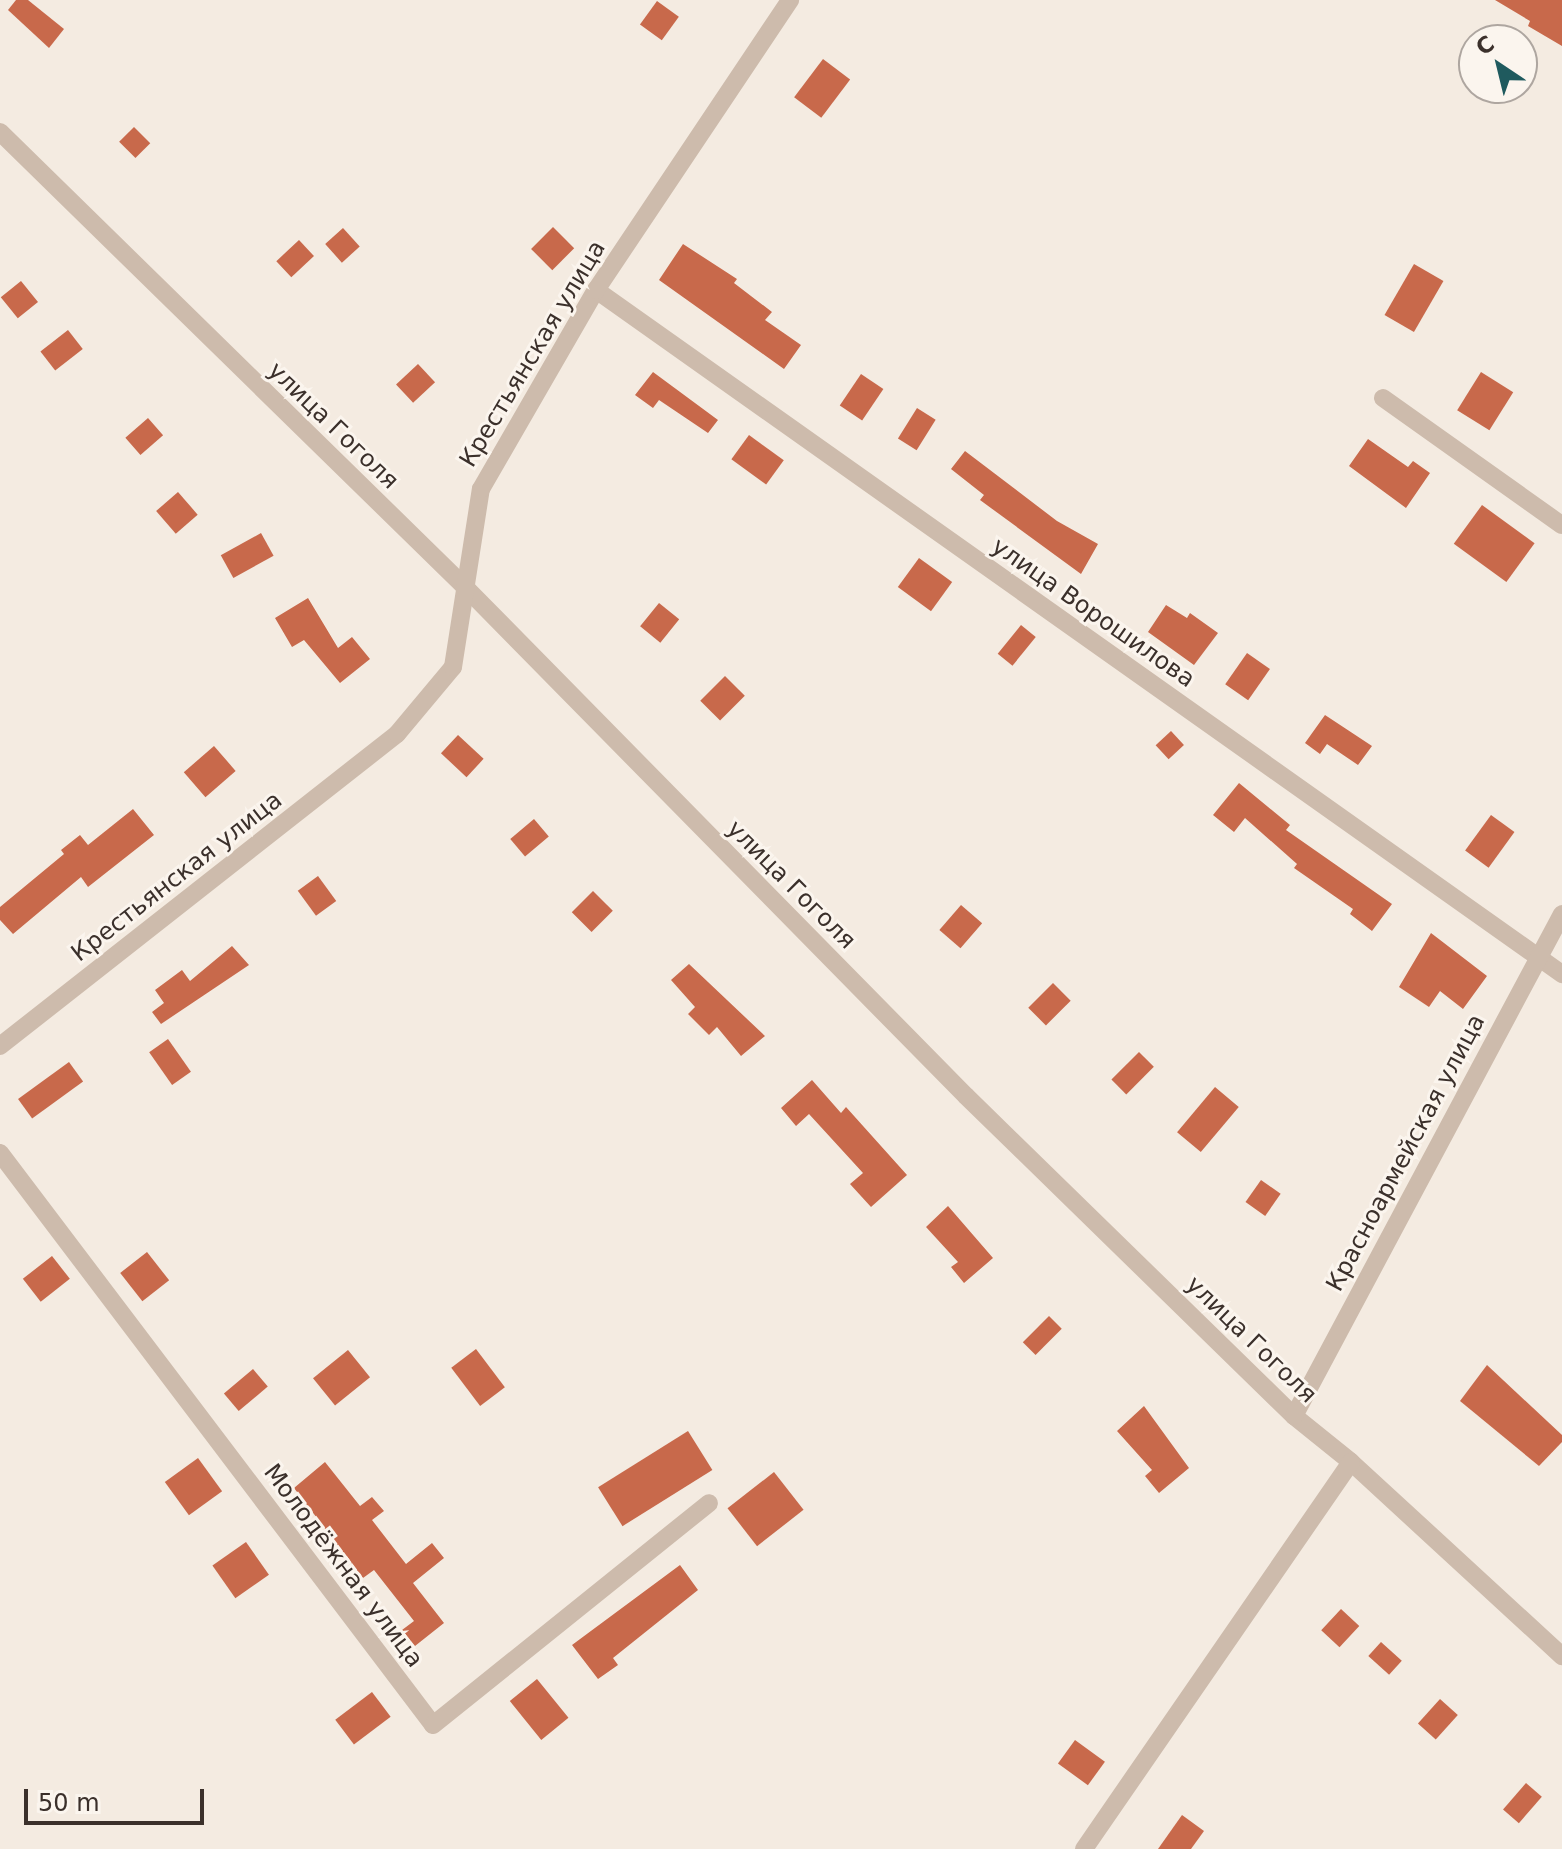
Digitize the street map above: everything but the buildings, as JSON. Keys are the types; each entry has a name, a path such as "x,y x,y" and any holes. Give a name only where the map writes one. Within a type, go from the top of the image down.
{"street":[{"name":"Крестьянская улица","path":"0,1046 397,734 453,667 468,590 481,489 596,290 790,0"},
{"name":"улица Гоголя","path":"0,132 468,590 966,1096 1294,1416 1351,1462 1562,1656"},
{"name":"улица Ворошилова","path":"596,290 1562,974"},
{"path":"1383,398 1562,525"},
{"name":"Красноармейская улица","path":"1294,1416 1562,914"},
{"name":"Молодёжная улица","path":"0,1153 433,1725 709,1503"},
{"path":"1084,1849 1351,1462"}]}
